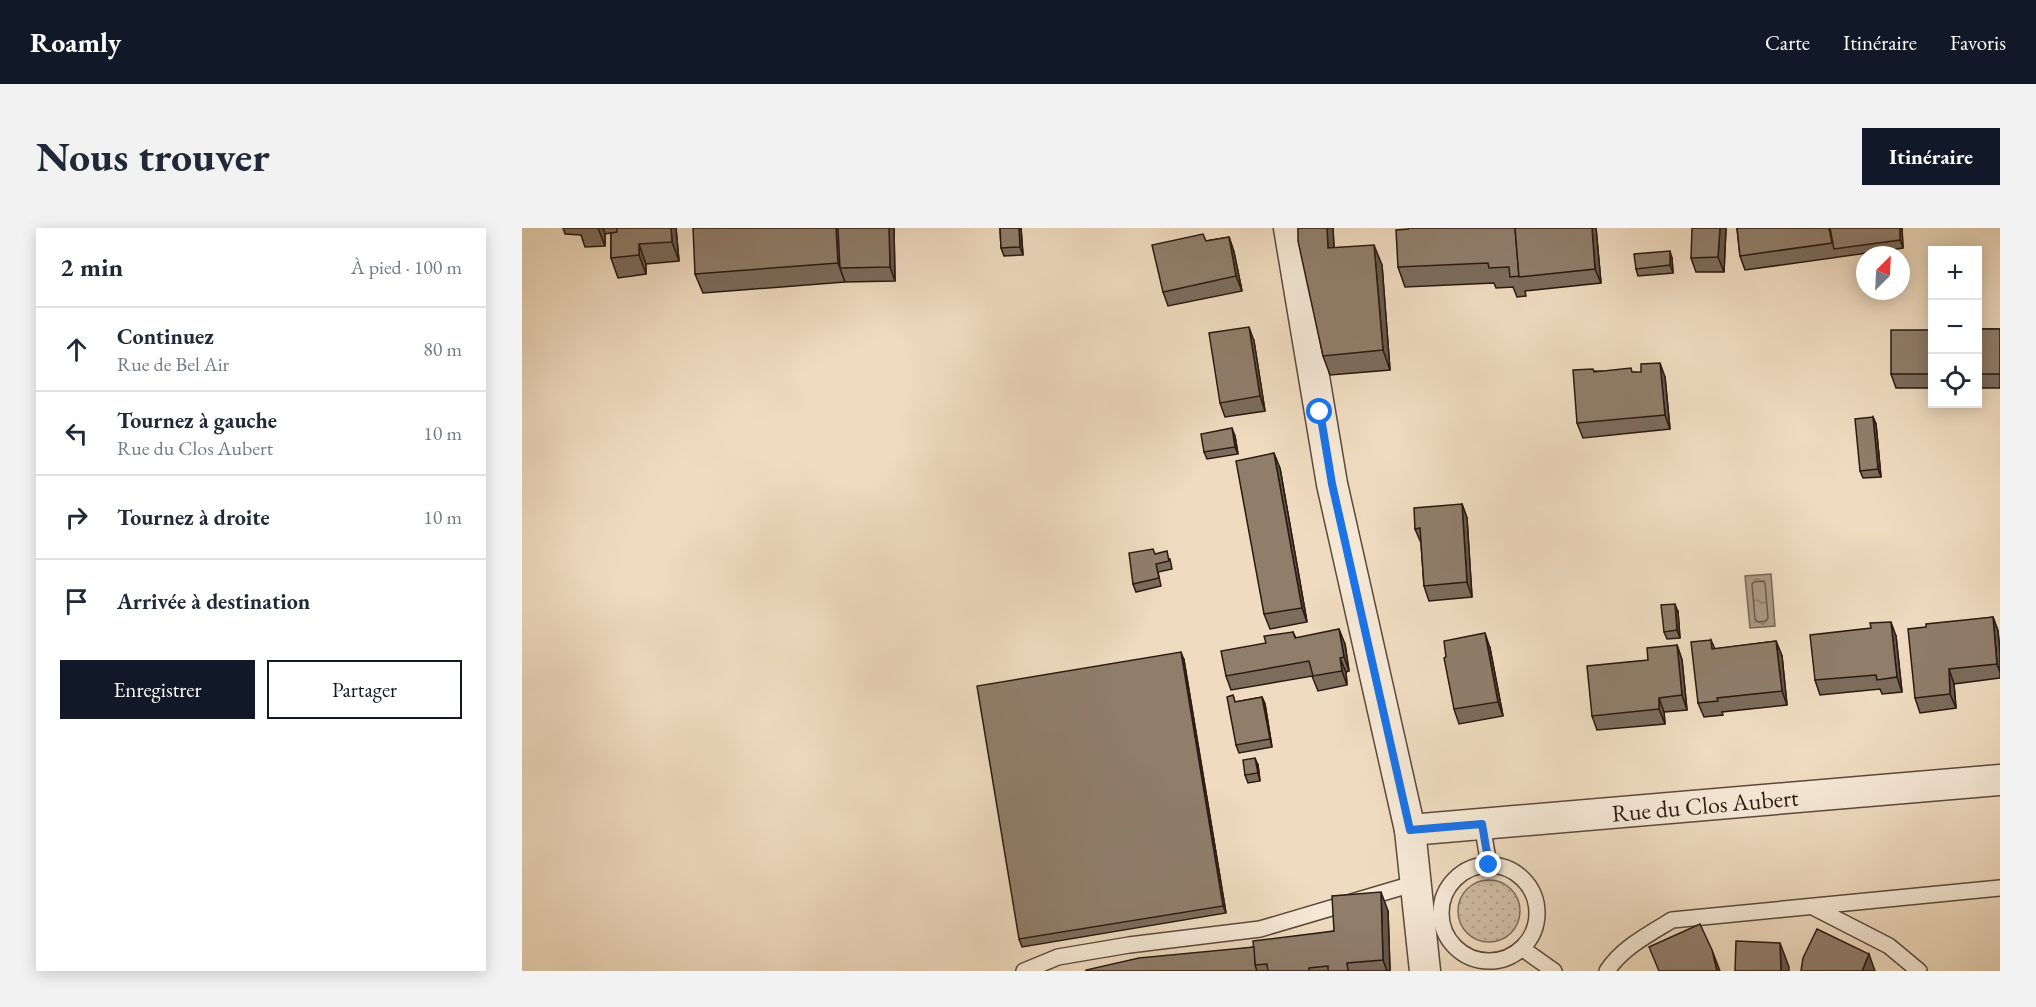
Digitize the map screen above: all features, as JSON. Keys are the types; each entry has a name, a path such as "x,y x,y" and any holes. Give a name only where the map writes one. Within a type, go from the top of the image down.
{"street":[{"path":"1289,228 1332,484 1410,830 1416,883 1431,922 1425,971"},
{"name":"Rue du Clos Aubert","path":"1410,830 2000,780"}],"lane":[{"path":"1482,824 1489,865"},
{"path":"1489,865 1505,867 1520,875 1536,899 1538,914 1535,930 1523,949 1507,958 1491,962 1472,958 1457,950 1445,934 1431,922 1441,917 1443,897 1456,877 1470,868 1489,865"},
{"path":"1024,971 1058,957 1129,945 1260,929 1416,883"},
{"path":"1607,971 1636,942 1672,920 2000,888"},
{"path":"1813,907 1889,946 1919,971"},
{"path":"1523,949 1554,971"}],"shaded area":[{"path":"1483,880 1495,880 1511,889 1518,899 1520,911 1518,923 1511,933 1495,942 1483,942 1472,937 1463,928 1458,917 1458,905 1463,894 1472,885"}],"water":[{"path":"1771,574 1775,626 1750,628 1745,576"}],"building":[{"path":"617,228 671,228 672,242 639,244 639,255 611,258 611,233 617,232"},
{"path":"693,228 836,228 838,263 695,274"},
{"path":"838,228 889,228 890,267 840,268"},
{"path":"1000,228 1019,228 1020,247 1001,248"},
{"path":"1298,228 1327,228 1328,248 1374,245 1383,350 1323,356 1298,241"},
{"path":"1515,228 1519,276 1510,277 1509,267 1489,268 1488,263 1398,267 1396,230"},
{"path":"1515,228 1592,228 1595,269 1519,277"},
{"path":"1692,228 1720,228 1718,257 1691,258"},
{"path":"1737,228 1829,228 1832,243 1740,256"},
{"path":"1830,228 1900,228 1900,240 1834,249"},
{"path":"1203,234 1206,241 1229,237 1236,276 1163,292 1152,245"},
{"path":"1670,251 1670,265 1636,269 1634,254"},
{"path":"1249,327 1260,396 1220,403 1209,333"},
{"path":"1982,329 2000,329 2000,374 1982,374"},
{"path":"1891,330 1928,330 1928,374 1891,374"},
{"path":"1660,363 1665,415 1577,423 1573,370 1593,369 1594,372 1631,368 1632,372 1641,372 1641,364"},
{"path":"1873,417 1878,469 1860,471 1855,419"},
{"path":"1232,428 1235,447 1204,452 1201,434"},
{"path":"1274,453 1302,608 1264,614 1236,461"},
{"path":"1462,504 1467,582 1424,586 1420,528 1415,529 1414,508"},
{"path":"1153,549 1155,554 1167,551 1169,561 1156,564 1159,578 1133,584 1129,553"},
{"path":"1675,604 1677,630 1664,632 1661,605"},
{"path":"1993,617 1997,664 1949,669 1950,694 1915,698 1908,629 1926,627 1926,624"},
{"path":"1891,622 1897,677 1877,680 1876,675 1815,680 1810,635 1871,628 1870,623"},
{"path":"1339,629 1344,657 1340,658 1342,671 1313,676 1309,661 1226,676 1221,651 1266,643 1264,636 1293,632 1295,638"},
{"path":"1485,633 1498,702 1454,709 1444,658 1446,657 1444,641"},
{"path":"1711,640 1712,649 1776,641 1782,691 1717,698 1718,701 1698,703 1691,642"},
{"path":"1677,645 1682,695 1659,698 1659,709 1592,716 1587,666 1648,660 1647,648"},
{"path":"1181,652 1223,906 1019,939 977,686"},
{"path":"1233,695 1235,702 1262,697 1270,739 1236,745 1227,697"},
{"path":"1255,758 1258,773 1245,775 1243,760"},
{"path":"1381,892 1383,960 1347,963 1348,971 1328,971 1328,966 1309,968 1309,971 1268,971 1267,964 1255,965 1253,941 1334,931 1332,896"},
{"path":"1700,924 1712,950 1717,971 1659,971 1649,947"},
{"path":"1817,929 1869,954 1862,971 1801,971 1803,958"},
{"path":"1736,941 1780,943 1781,971 1735,971"},
{"path":"1254,947 1257,971 1086,971 1139,958"}],"route":[{"path":"1320,412 1332,484 1410,830 1482,824 1489,865"}]}
